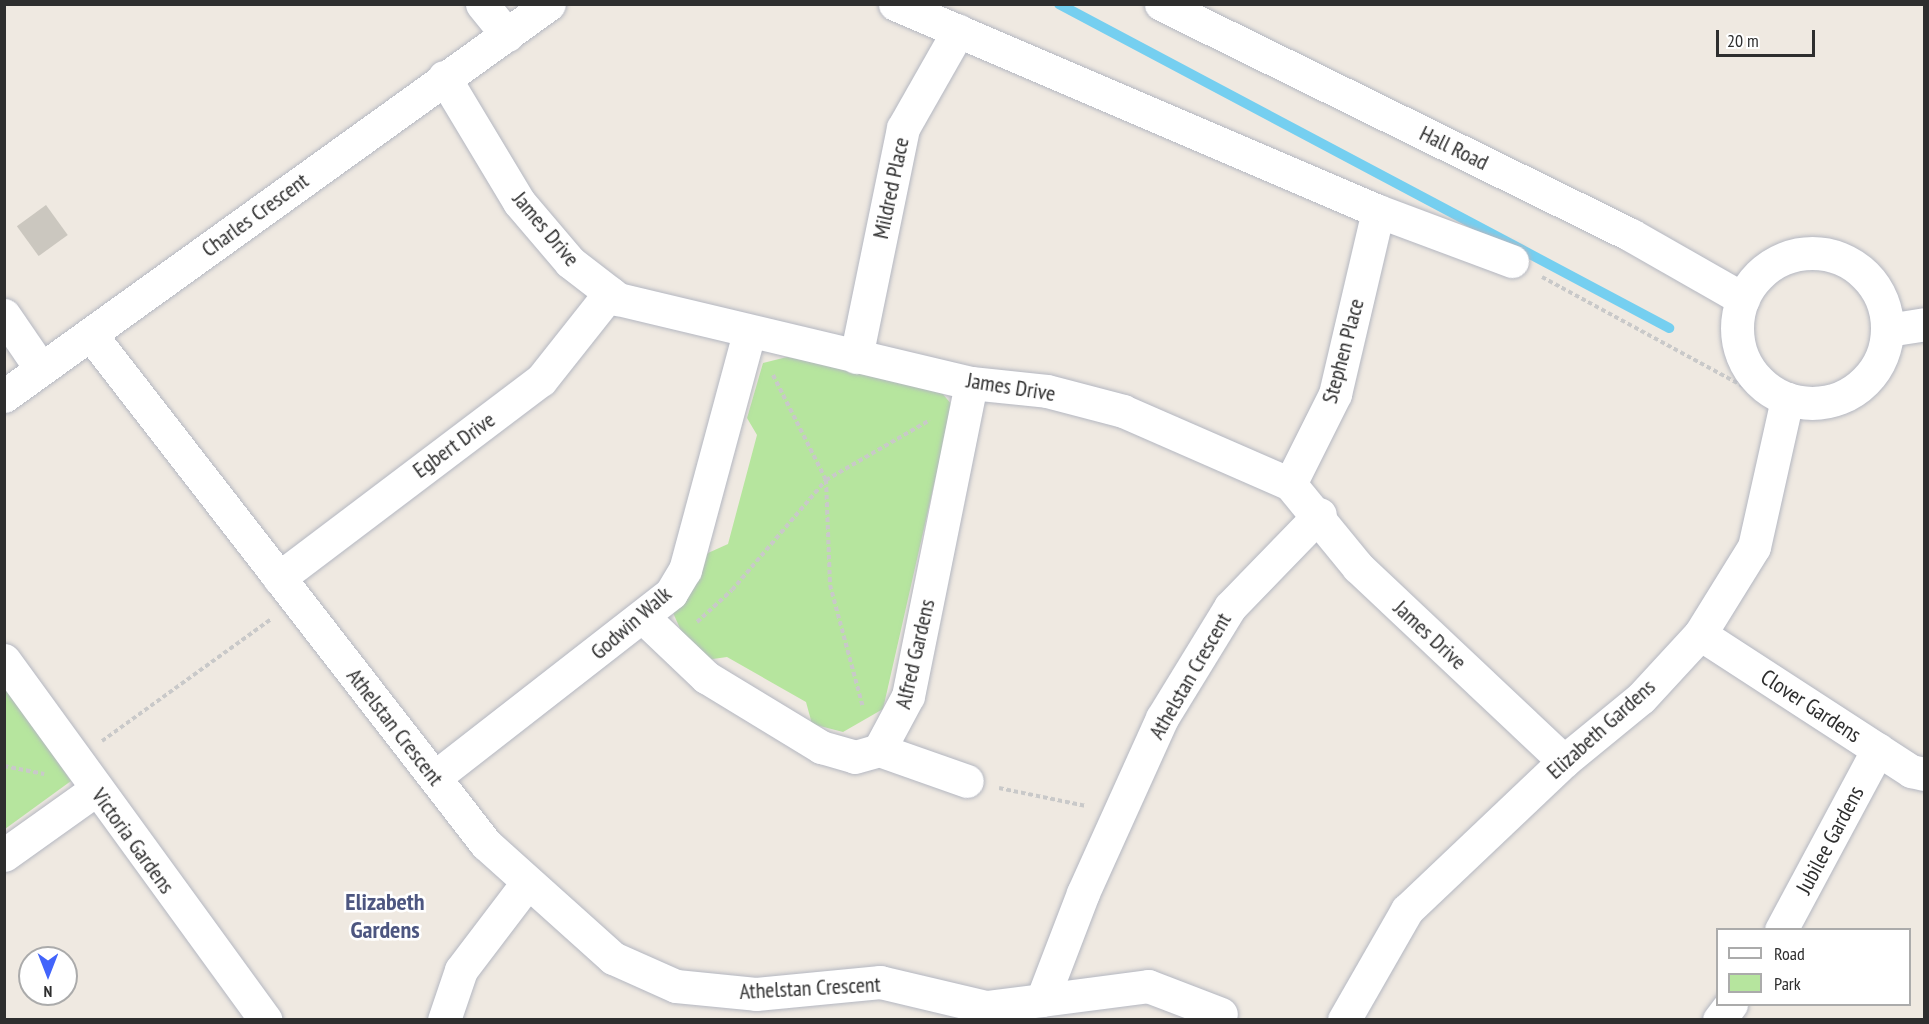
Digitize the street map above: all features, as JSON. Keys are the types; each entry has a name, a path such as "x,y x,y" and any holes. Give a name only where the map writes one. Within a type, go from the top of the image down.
{"street":[{"path":"482,4 507,35"},
{"name":"Charles Crescent","path":"4,396 444,77 549,4"},
{"path":"895,4 1188,125 1378,211 1512,261"},
{"name":"Hall Road","path":"1161,4 1631,235 1743,299"},
{"name":"Mildred Place","path":"856,357 903,128 958,31"},
{"name":"James Drive","path":"444,77 519,202 570,262 610,293 749,333 856,357 968,396 1047,391 1124,411 1290,484 1320,514 1358,567 1564,761"},
{"name":"Stephen Place","path":"1290,484 1335,394 1378,211"},
{"path":"1798,253 1823,253 1867,275 1881,295 1888,330 1876,368 1859,387 1812,404 1786,404 1749,369 1737,322 1743,299 1775,262 1798,253"},
{"name":"Egbert Drive","path":"288,589 541,380 610,293"},
{"path":"4,315 41,369"},
{"path":"1888,330 1924,324"},
{"name":"Godwin Walk","path":"435,777 644,618 671,593 685,570 749,333"},
{"name":"Athelstan Crescent","path":"91,335 486,844 613,958 676,986 751,1007 880,982 986,1013 1042,1000 1119,813 1162,718 1230,607 1320,514"},
{"name":"Alfred Gardens","path":"879,750 908,696 968,396"},
{"name":"Elizabeth Gardens","path":"1344,1020 1407,910 1564,761 1641,698 1700,634 1754,547 1786,404"},
{"path":"644,618 706,677 821,747 855,757 879,750 967,781"},
{"name":"Clover Gardens","path":"1700,634 1878,749 1924,774"},
{"name":"Victoria Gardens","path":"4,660 95,790 266,1020"},
{"name":"Jubilee Gardens","path":"1782,928 1878,749"},
{"path":"4,855 95,790"},
{"path":"444,1020 461,970 527,883"},
{"path":"1042,1000 1148,986 1221,1014"},
{"path":"1719,1020 1730,1006"}],"path":[{"path":"1512,261 1786,404"},
{"path":"749,333 826,480 830,585 879,750"},
{"path":"667,642 711,612 826,480 918,423 968,396"},
{"path":"75,761 288,589"},
{"path":"967,781 1119,813"}],"green space":[{"path":"787,357 937,387 952,405 883,709 843,732 812,724 806,702 727,657 706,660 685,640 671,608 708,553 728,544 757,435 747,418 763,363"},
{"path":"4,685 71,781 5,829 4,829"}],"building":[{"path":"46,205 68,235 39,256 17,226"}],"waterway":[{"path":"1059,4 1669,328"}],"district":[{"name":"Elizabeth Gardens","path":"385,916"}]}
